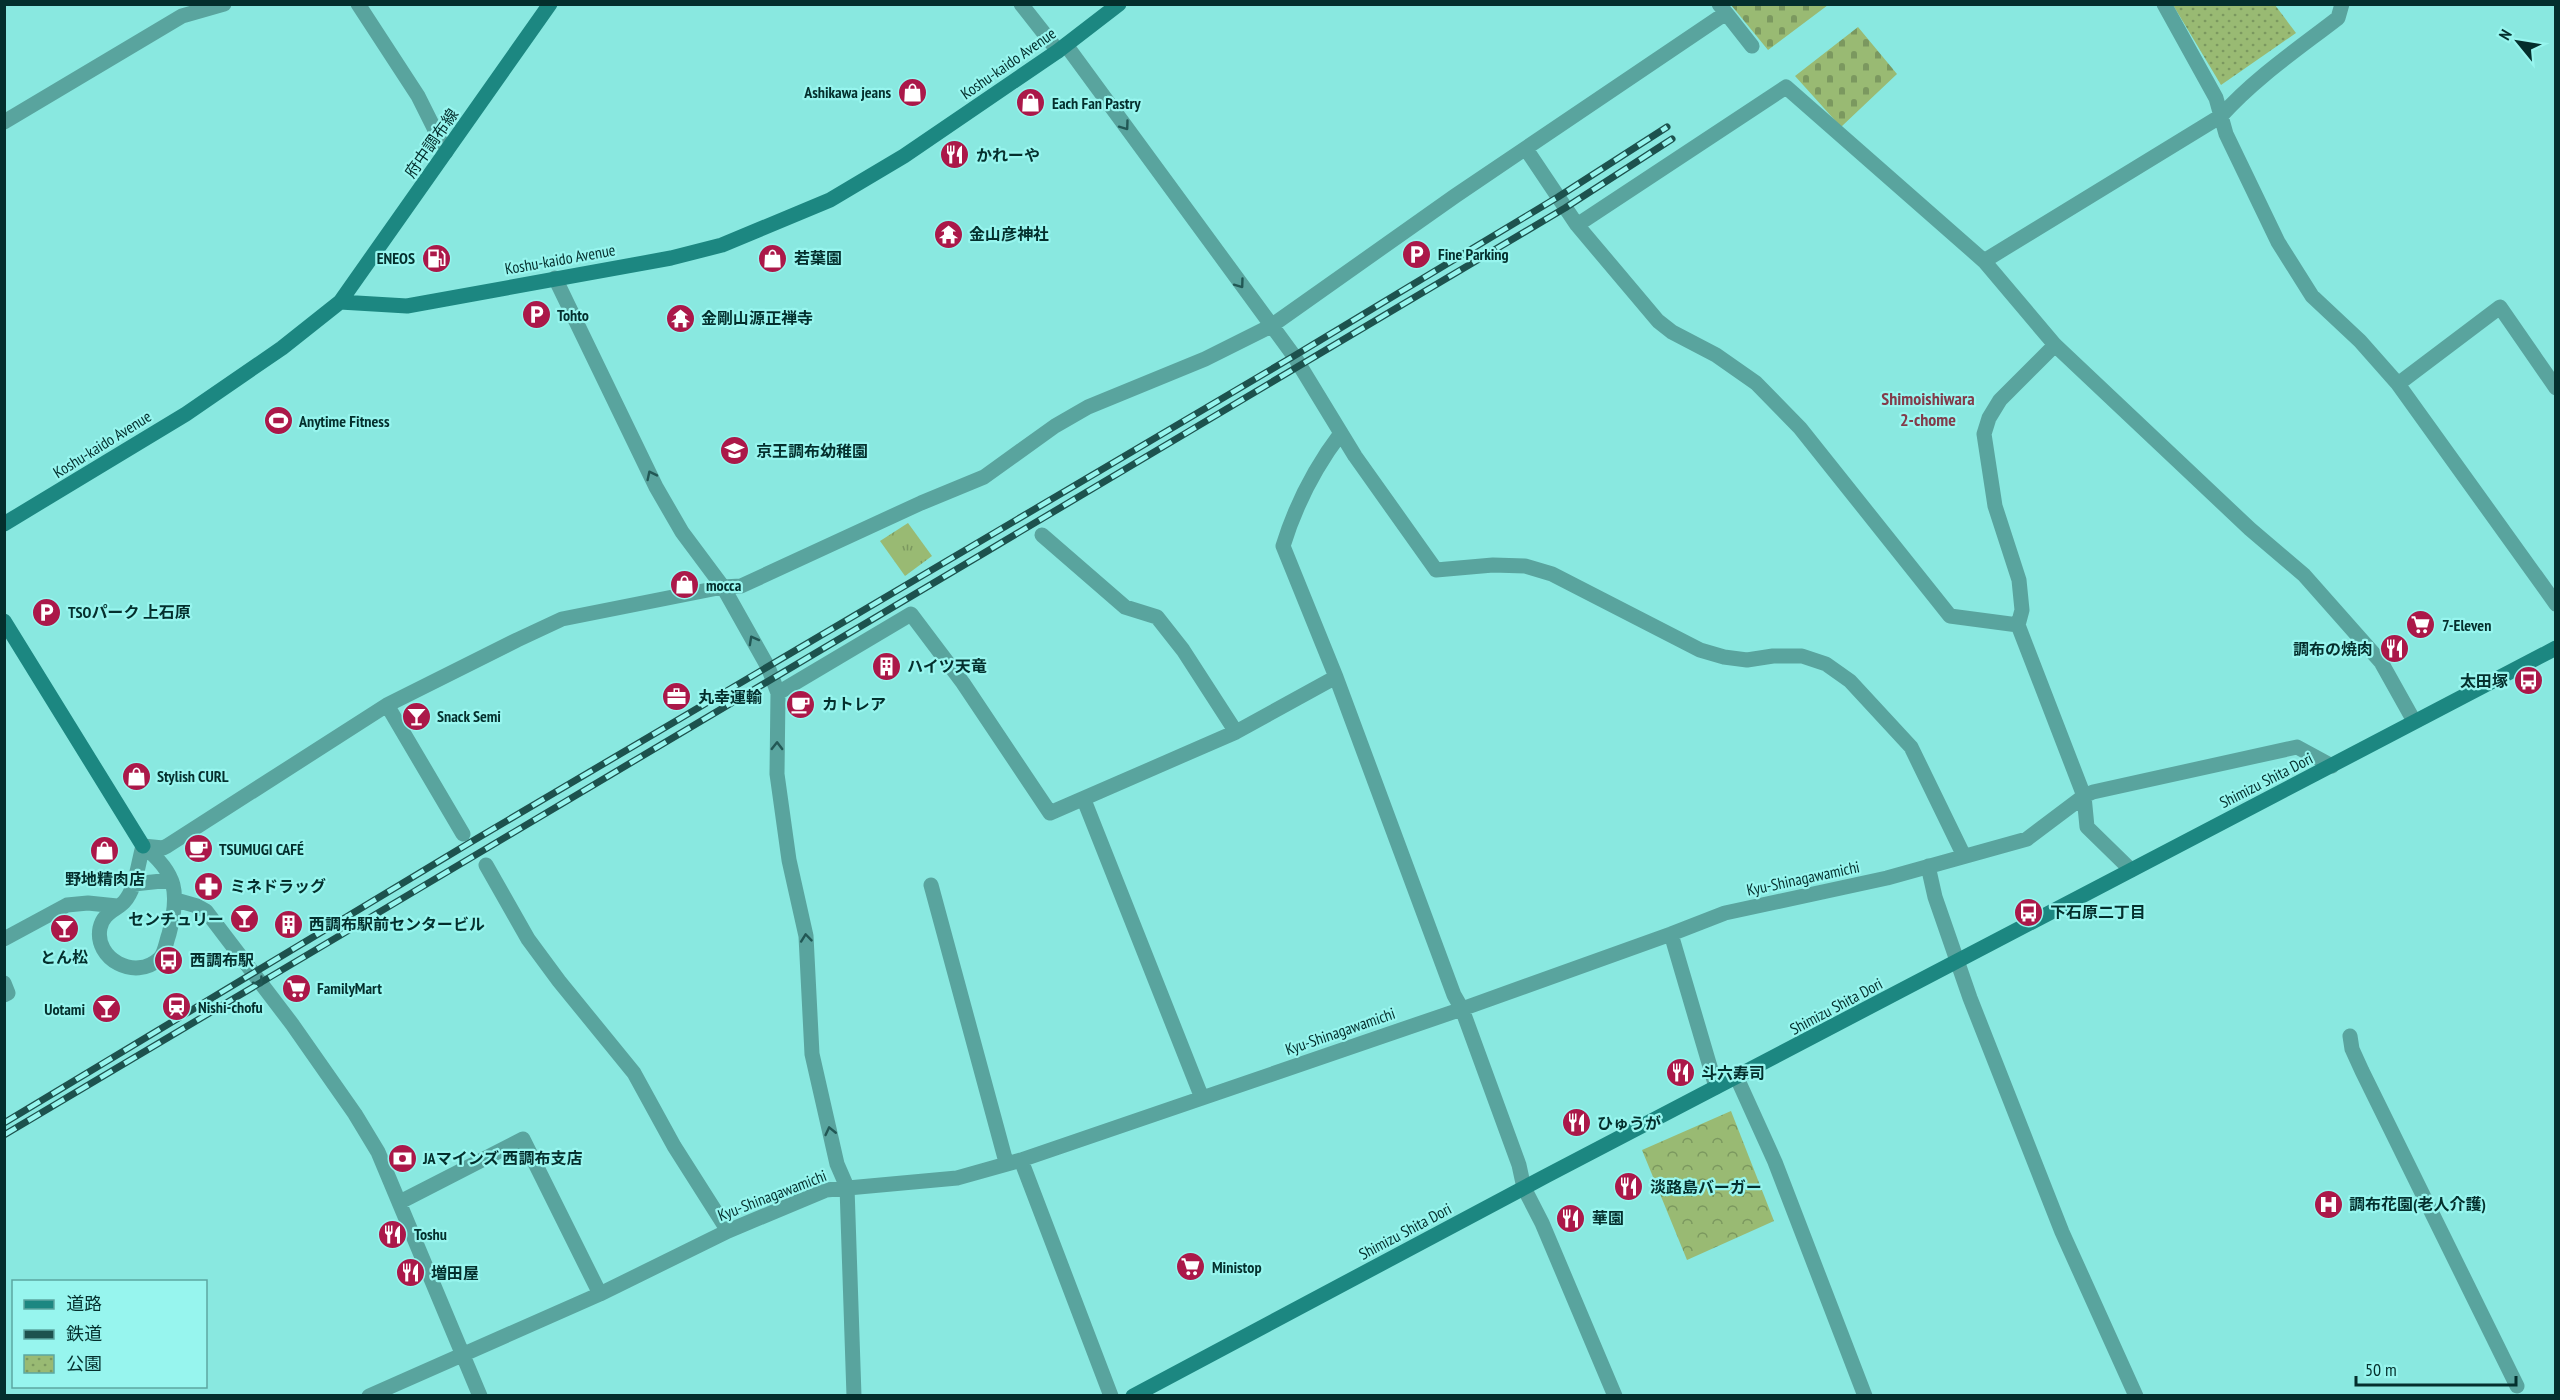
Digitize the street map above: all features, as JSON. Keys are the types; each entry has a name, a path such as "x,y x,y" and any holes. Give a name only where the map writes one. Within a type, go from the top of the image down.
{"street":[{"path":"4,122 179,10 224,4"},
{"path":"358,4 418,96 446,152"},
{"name":"府中調布線","path":"340,302 550,4"},
{"path":"1021,4 1062,48 1304,370 1341,433 1401,524 1436,570 1493,565 1525,566 1552,574 1700,650 1724,657 1747,660 1773,656 1802,656 1826,664 1850,681 1911,747 1964,856"},
{"name":"Koshu-kaido Avenue","path":"4,524 186,414 282,348 340,302 407,306 671,258 722,245 830,200 904,156 1062,48 1119,4"},
{"path":"2164,4 2216,98 2226,134 2278,242 2312,296 2360,340 2398,384 2556,604"},
{"path":"1984,261 2221,116 2250,87 2338,18 2342,4"},
{"path":"143,846 163,848 387,705 562,619 723,587 741,586 921,503 984,477 1055,426 1088,407 1205,358 1271,326 1723,9 1752,46"},
{"path":"1577,225 1786,87 1984,261 2055,345 2250,529 2304,575 2381,662 2414,721"},
{"path":"1526,149 1577,225 1658,321 1672,332 1716,355 1756,383 1800,428 1950,616 2018,625"},
{"path":"555,278 656,487 682,532 723,587 768,667 778,693 777,774 789,860 806,936 812,1054 837,1164 847,1187 854,1395"},
{"path":"2398,384 2500,307 2556,388"},
{"path":"2055,345 2000,400 1989,418 1984,434 1995,506 2019,580 2022,610 2018,625 2084,796 2087,827 2130,870"},
{"path":"1341,433 1330,447 1300,502 1289,525 1283,546 1336,677 1454,995 1462,1009 1519,1165 1524,1188 1542,1223 1615,1395"},
{"path":"1042,535 1125,607 1157,617 1183,650 1236,732"},
{"path":"778,693 911,614 963,683 1050,813 1236,732 1336,677"},
{"path":"4,621 143,846 161,860 171,880 176,900 172,921 159,959 139,969 124,967 112,960 100,941 104,918 123,903 134,884 143,846"},
{"name":"Shimizu Shita Dori","path":"1132,1395 2556,648"},
{"path":"387,705 464,834"},
{"name":"Kyu-Shinagawamichi","path":"369,1395 600,1294 728,1231 826,1190 912,1184 957,1178 1013,1161 1462,1009 1725,913 1887,878 2027,839 2084,796 2093,792 2297,747 2332,766"},
{"path":"1083,800 1202,1098"},
{"path":"486,865 528,939 559,981 634,1072 674,1146 728,1231"},
{"path":"1928,866 1935,897 1958,962 2062,1232 2136,1395"},
{"path":"134,884 171,880"},
{"path":"931,885 1013,1161 1111,1395"},
{"path":"176,900 206,911 292,1024 361,1124 378,1152 400,1202 480,1395"},
{"path":"4,939 67,905 88,903 117,906"},
{"path":"1671,934 1716,1088"},
{"path":"4,983 8,993 4,995"},
{"path":"2350,1036 2352,1049 2362,1071 2517,1386"},
{"path":"1737,1078 1775,1162 1865,1395"},
{"path":"400,1202 523,1139 600,1294"}],"green space":[{"path":"1731,5 1828,5 1768,50"},
{"path":"2173,5 2275,5 2296,33 2221,85"},
{"path":"1858,27 1897,74 1841,127 1795,76"},
{"path":"908,523 932,556 905,576 880,541"},
{"path":"1731,1111 1774,1221 1687,1260 1642,1150"}],"railway":[{"path":"4,1123 471,842 1294,356 1558,197 1667,127"},
{"path":"4,1135 1565,208 1672,139"}],"place":[{"name":"Ashikawa jeans","path":"912,92"},
{"name":"Each Fan Pastry","path":"1031,103"},
{"name":"かれーや","path":"955,155"},
{"name":"金山彦神社","path":"948,234"},
{"name":"Fine Parking","path":"1417,254"},
{"name":"ENEOS","path":"436,258"},
{"name":"若葉園","path":"773,258"},
{"name":"Tohto","path":"536,315"},
{"name":"金剛山源正禅寺","path":"680,318"},
{"name":"Anytime Fitness","path":"278,421"},
{"name":"京王調布幼稚園","path":"735,451"},
{"name":"mocca","path":"685,585"},
{"name":"TSOパーク 上石原","path":"47,612"},
{"name":"7-Eleven","path":"2421,625"},
{"name":"調布の焼肉","path":"2394,649"},
{"name":"ハイツ天竜","path":"886,666"},
{"name":"太田塚","path":"2529,681"},
{"name":"丸幸運輸","path":"677,697"},
{"name":"カトレア","path":"801,704"},
{"name":"Snack Semi","path":"416,716"},
{"name":"Stylish CURL","path":"136,776"},
{"name":"TSUMUGI CAFÉ","path":"198,849"},
{"name":"野地精肉店","path":"105,851"},
{"name":"ミネドラッグ","path":"209,886"},
{"name":"下石原二丁目","path":"2029,912"},
{"name":"センチュリー","path":"245,919"},
{"name":"西調布駅前センタービル","path":"288,924"},
{"name":"とん松","path":"64,929"},
{"name":"西調布駅","path":"169,960"},
{"name":"FamilyMart","path":"296,988"},
{"name":"Nishi-chofu","path":"177,1007"},
{"name":"Uotami","path":"106,1009"},
{"name":"斗六寿司","path":"1680,1073"},
{"name":"ひゅうが","path":"1576,1123"},
{"name":"JAマインズ 西調布支店","path":"402,1158"},
{"name":"淡路島バーガー","path":"1629,1187"},
{"name":"調布花園(老人介護)","path":"2328,1204"},
{"name":"華園","path":"1571,1218"},
{"name":"Toshu","path":"393,1234"},
{"name":"Ministop","path":"1191,1267"},
{"name":"増田屋","path":"410,1273"}],"district":[{"name":"Shimoishiwara 2-chome","path":"1928,408"}]}
